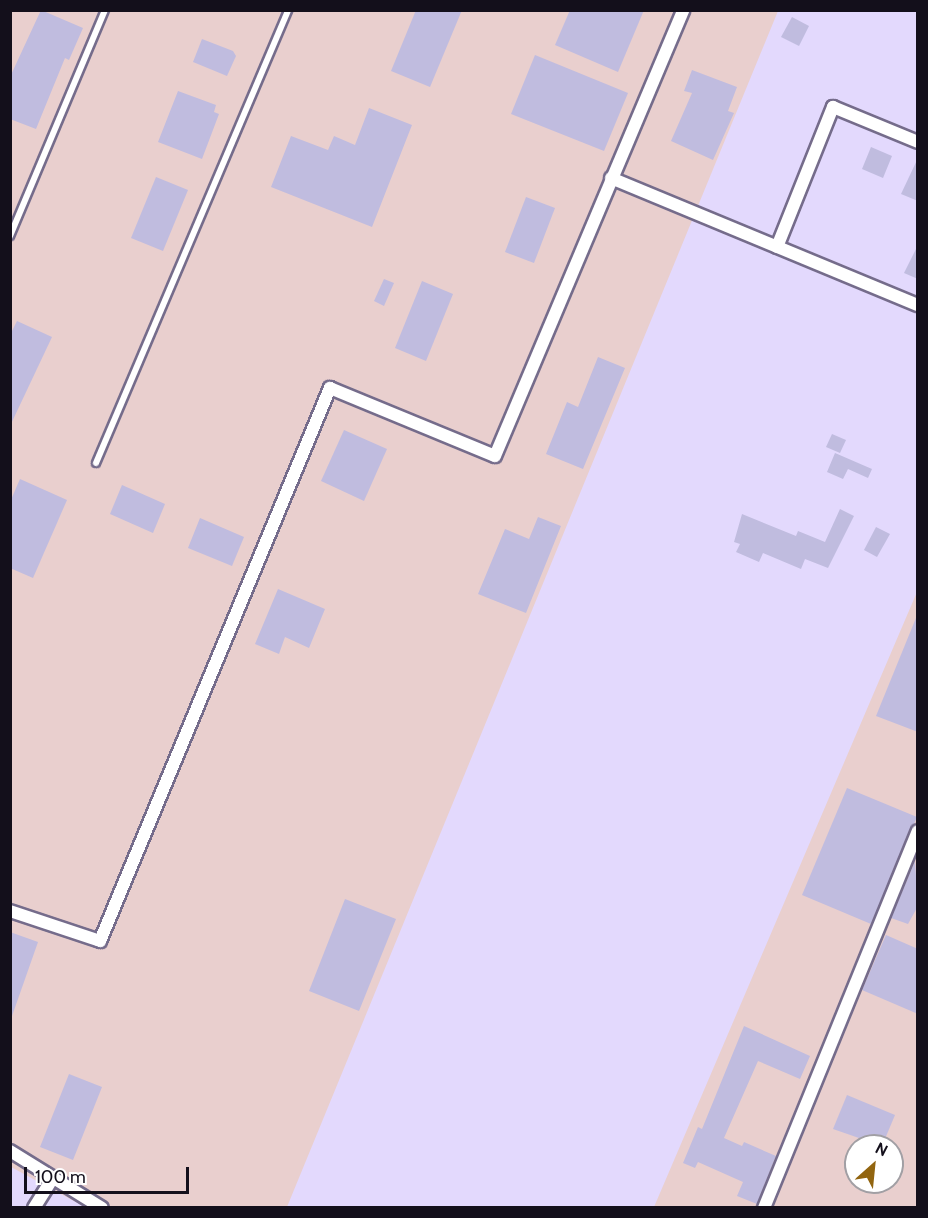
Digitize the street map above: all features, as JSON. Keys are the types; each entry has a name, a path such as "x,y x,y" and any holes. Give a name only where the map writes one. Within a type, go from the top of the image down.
{"street":[{"path":"10,911 100,941 330,388 495,456 682,10"},
{"path":"777,247 833,107 918,142"},
{"path":"610,178 918,305"},
{"path":"764,1208 918,831"},
{"path":"10,1151 102,1208"},
{"path":"34,1208 53,1177"}],"lane":[{"path":"10,236 105,10"},
{"path":"96,463 288,10"}],"shaded area":[{"path":"11,11 778,11 287,1207 85,1207 11,1167"},
{"path":"917,592 917,1207 654,1207"}],"building":[{"path":"41,10 83,28 69,60 65,58 36,129 10,119 10,77"},
{"path":"416,10 462,10 430,87 391,71"},
{"path":"570,10 644,10 618,72 555,45"},
{"path":"792,17 809,26 799,46 781,37"},
{"path":"202,39 233,51 236,56 227,76 193,62"},
{"path":"535,55 628,93 604,151 511,114"},
{"path":"692,70 737,87 728,111 734,113 713,160 671,141 692,93 684,91"},
{"path":"178,91 216,105 214,112 219,114 202,159 158,142"},
{"path":"369,108 412,125 372,227 271,187 291,136 328,150 334,136 355,145"},
{"path":"871,147 892,156 883,178 862,169"},
{"path":"918,158 918,201 901,194"},
{"path":"156,177 188,190 163,251 131,238"},
{"path":"526,197 555,208 534,263 505,252"},
{"path":"918,245 918,279 904,273"},
{"path":"384,279 394,283 384,306 374,301"},
{"path":"422,281 453,294 426,361 395,348"},
{"path":"17,321 52,337 10,426 10,335"},
{"path":"598,357 625,368 583,469 546,454 567,402 578,407"},
{"path":"344,430 387,449 364,501 321,481"},
{"path":"832,434 846,440 840,453 826,447"},
{"path":"835,453 872,469 868,478 848,469 843,479 827,472"},
{"path":"20,479 67,500 33,578 10,568 10,502"},
{"path":"122,485 165,504 153,533 110,514"},
{"path":"840,509 854,516 828,568 805,559 801,569 763,553 759,562 736,552 740,544 734,542 742,514 796,536 798,531 825,542"},
{"path":"538,517 561,526 526,613 478,594 505,529 529,539"},
{"path":"200,518 244,537 232,566 188,548"},
{"path":"876,527 890,534 877,557 864,550"},
{"path":"278,589 325,609 309,648 285,637 279,654 255,644"},
{"path":"918,613 918,732 876,716"},
{"path":"847,788 917,817 871,924 802,895"},
{"path":"915,861 918,906 908,924 891,918"},
{"path":"345,899 396,919 359,1011 309,991"},
{"path":"10,932 38,942 12,1016 10,1016"},
{"path":"886,935 918,949 918,1014 862,990"},
{"path":"744,1026 810,1056 800,1079 758,1061 724,1138 742,1146 744,1142 776,1156 757,1204 737,1196 743,1182 698,1162 695,1168 683,1163 698,1127 702,1129"},
{"path":"69,1074 102,1087 73,1160 40,1147"},
{"path":"847,1095 895,1115 887,1134 847,1134 833,1129"}]}
